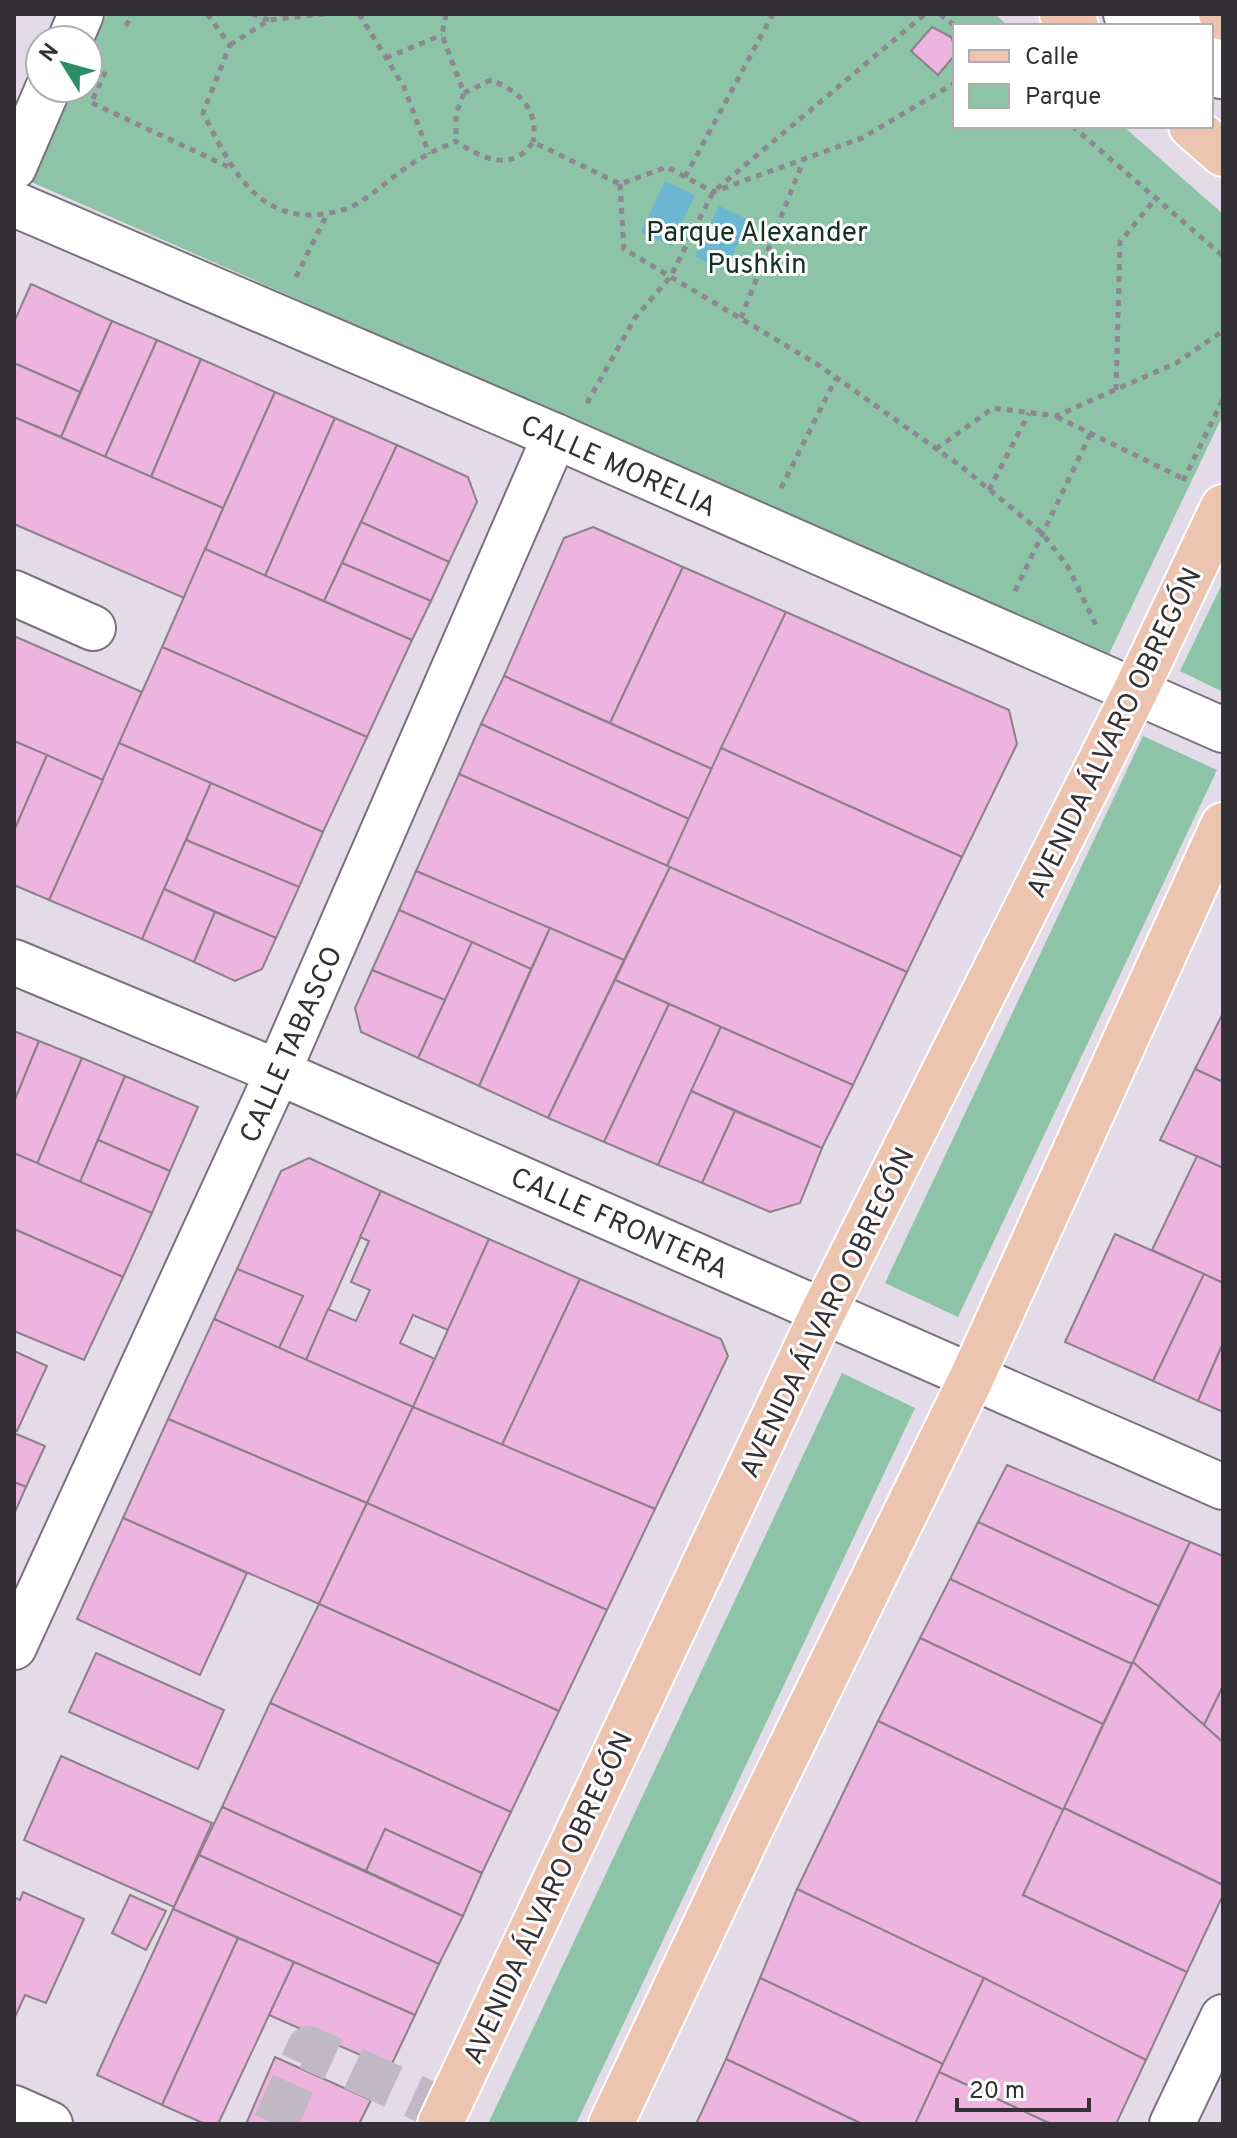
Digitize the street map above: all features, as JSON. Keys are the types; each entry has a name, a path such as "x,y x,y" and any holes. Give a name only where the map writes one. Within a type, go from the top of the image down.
{"main road":[{"path":"1193,128 1223,154"},
{"name":"AVENIDA ÁLVARO OBREGÓN","path":"440,2124 823,1312 1135,692 1223,507"},
{"path":"611,2124 751,1828 972,1377 1223,825"}],"street":[{"path":"14,167 41,104"},
{"name":"CALLE MORELIA","path":"14,204 570,422 1135,692 1223,730"},
{"name":"CALLE TABASCO","path":"14,1647 278,1072 570,422"},
{"path":"14,593 93,628"},
{"name":"CALLE FRONTERA","path":"14,962 278,1072 1223,1487"},
{"path":"1172,2124 1223,2017"},
{"path":"14,2108 50,2124"}],"path":[{"path":"120,39 132,14"},
{"path":"207,14 230,45"},
{"path":"252,14 270,17 324,14"},
{"path":"359,14 404,87 429,154"},
{"path":"446,14 442,35 464,93 456,114 456,141"},
{"path":"685,177 773,14"},
{"path":"570,422 635,318 671,276 713,192 925,14"},
{"path":"270,17 230,45 203,113 232,169 250,191 272,207 299,215 327,214 351,207 429,154 456,141"},
{"path":"386,58 442,35"},
{"path":"104,76 109,65"},
{"path":"456,141 478,156 512,161 525,154 533,142 536,127 524,97 491,80 464,93"},
{"path":"533,142 620,184 667,167 713,192 862,138 953,84"},
{"path":"85,116 91,104"},
{"path":"94,104 232,169"},
{"path":"1074,128 1223,256"},
{"path":"741,318 805,159"},
{"path":"620,184 624,249 836,378 936,449 1042,533 1068,567 1082,601"},
{"path":"1116,390 1120,242 1156,198"},
{"path":"296,277 327,214"},
{"path":"282,271 310,283"},
{"path":"1056,416 1176,363 1223,331"},
{"path":"778,494 836,378"},
{"path":"1178,493 1223,399"},
{"path":"936,449 993,408 1056,416 1184,479"},
{"path":"989,490 1029,413"},
{"path":"1011,599 1091,433"}],"green space":[{"name":"Parque Alexander Pushkin","path":"107,14 995,14 1006,24 953,24 953,128 1125,128 1223,214 1223,415 1108,656 27,180 63,104 104,104 102,24"},
{"path":"1223,582 1223,692 1180,671"},
{"path":"1143,736 1217,770 958,1317 885,1283"},
{"path":"842,1373 915,1408 576,2124 488,2124"}],"water":[{"path":"665,181 695,195 671,246 641,232"},
{"path":"719,206 749,220 725,271 695,256"}],"building":[{"path":"932,27 951,37 953,42 953,57 938,75 911,51"},
{"path":"31,284 112,321 80,392 14,363 14,322"},
{"path":"112,321 157,340 105,457 61,437"},
{"path":"157,340 201,359 151,477 105,457"},
{"path":"201,359 275,392 223,508 151,477"},
{"path":"14,363 80,392 61,437 14,417"},
{"path":"275,392 335,418 265,576 205,549"},
{"path":"14,417 223,508 184,598 14,524"},
{"path":"335,418 397,445 324,601 265,576"},
{"path":"397,445 468,477 477,502 449,562 361,522"},
{"path":"361,522 449,562 431,601 342,563"},
{"path":"593,527 683,567 610,723 504,676 564,538"},
{"path":"205,549 412,640 367,737 162,647"},
{"path":"342,563 431,601 412,640 324,601"},
{"path":"683,567 786,612 712,769 610,723"},
{"path":"786,612 1009,710 1017,744 962,857 721,748"},
{"path":"14,636 142,692 103,780 14,741"},
{"path":"162,647 367,737 323,832 119,743"},
{"path":"504,676 712,769 689,819 481,724"},
{"path":"481,724 689,819 667,866 459,774"},
{"path":"14,741 47,755 14,831"},
{"path":"119,743 211,783 142,939 49,900"},
{"path":"721,748 962,857 907,972 667,866"},
{"path":"47,755 103,780 49,900 14,885 14,831"},
{"path":"459,774 670,867 624,960 416,871"},
{"path":"211,783 323,832 299,887 186,840"},
{"path":"186,840 299,887 276,938 164,889"},
{"path":"670,867 907,972 853,1085 615,980"},
{"path":"416,871 550,928 531,969 399,910"},
{"path":"164,889 215,912 194,962 142,939"},
{"path":"399,910 472,942 445,1000 372,970"},
{"path":"215,912 276,938 262,969 235,981 194,962"},
{"path":"550,928 624,960 548,1118 479,1086"},
{"path":"472,942 531,969 479,1086 418,1058"},
{"path":"372,970 445,1000 418,1058 361,1032 355,1008"},
{"path":"615,980 669,1004 604,1142 548,1118"},
{"path":"669,1004 721,1027 658,1165 604,1142"},
{"path":"1223,1013 1223,1082 1195,1069"},
{"path":"721,1027 853,1085 822,1148 691,1091"},
{"path":"14,1031 39,1041 14,1102"},
{"path":"39,1041 82,1058 37,1164 14,1153 14,1102"},
{"path":"82,1058 125,1076 80,1182 37,1164"},
{"path":"1195,1069 1223,1082 1223,1168 1160,1140"},
{"path":"125,1076 198,1107 170,1171 98,1140"},
{"path":"691,1091 735,1111 702,1183 658,1165"},
{"path":"735,1111 822,1148 800,1203 770,1212 702,1183"},
{"path":"98,1140 170,1171 152,1213 80,1182"},
{"path":"14,1153 152,1213 123,1277 14,1229"},
{"path":"1197,1156 1223,1168 1223,1283 1152,1250"},
{"path":"309,1158 381,1191 306,1360 279,1348 303,1296 237,1269 281,1171"},
{"path":"381,1191 489,1239 448,1330 413,1315 400,1343 435,1359 413,1407 306,1360 328,1309 356,1321 370,1290 351,1282 369,1241 360,1237"},
{"path":"14,1229 123,1277 84,1360 14,1331"},
{"path":"1115,1234 1204,1274 1153,1381 1065,1342"},
{"path":"489,1239 580,1279 502,1445 413,1407"},
{"path":"237,1269 303,1296 279,1348 214,1319"},
{"path":"1204,1274 1223,1283 1223,1343 1198,1401 1153,1381"},
{"path":"580,1279 721,1339 728,1356 655,1509 502,1445"},
{"path":"214,1319 413,1407 367,1503 168,1419"},
{"path":"1223,1343 1223,1412 1198,1401"},
{"path":"14,1351 47,1366 17,1431 14,1429"},
{"path":"413,1407 655,1509 607,1610 367,1503"},
{"path":"168,1419 367,1503 319,1604 123,1518"},
{"path":"14,1433 45,1446 26,1487 14,1482"},
{"path":"1007,1465 1190,1542 1159,1606 978,1522"},
{"path":"14,1482 26,1487 14,1514"},
{"path":"367,1503 607,1610 559,1711 319,1604"},
{"path":"123,1518 247,1573 200,1675 77,1619"},
{"path":"978,1522 1159,1606 1132,1664 950,1579"},
{"path":"1190,1542 1223,1556 1223,1686 1204,1725 1133,1662"},
{"path":"950,1579 1132,1664 1103,1724 920,1638"},
{"path":"319,1604 559,1711 511,1812 270,1703"},
{"path":"920,1638 1103,1724 1064,1810 878,1721"},
{"path":"96,1653 224,1710 198,1769 69,1712"},
{"path":"1133,1662 1223,1742 1223,1885 1064,1808"},
{"path":"1223,1686 1223,1742 1204,1725"},
{"path":"270,1703 511,1812 482,1873 385,1829 366,1871 222,1807"},
{"path":"878,1721 1064,1810 1023,1895 1187,1972 1146,2060 797,1889"},
{"path":"61,1756 212,1823 174,1907 24,1840"},
{"path":"222,1807 463,1916 439,1964 199,1855"},
{"path":"1064,1808 1223,1885 1223,1895 1187,1972 1023,1895"},
{"path":"385,1829 482,1873 463,1916 366,1871"},
{"path":"199,1855 439,1964 415,2015 173,1909"},
{"path":"797,1889 984,1978 943,2064 760,1978"},
{"path":"23,1892 84,1919 46,2003 25,1995 15,2017 14,1897 20,1900"},
{"path":"130,1895 166,1911 146,1950 112,1933"},
{"path":"173,1909 238,1938 162,2105 97,2075"},
{"path":"238,1938 294,1962 218,2124 205,2124 162,2105"},
{"path":"294,1962 415,2015 390,2068 269,2015"},
{"path":"760,1978 943,2064 915,2124 862,2124 726,2059"},
{"path":"984,1978 1146,2060 1116,2124 1051,2124 939,2072"},
{"path":"275,2057 371,2100 359,2124 246,2124"},
{"path":"726,2059 862,2124 696,2124"},
{"path":"939,2072 1051,2124 915,2124"}],"tunnel":[{"path":"275,2124 309,2048 446,2111"}]}
